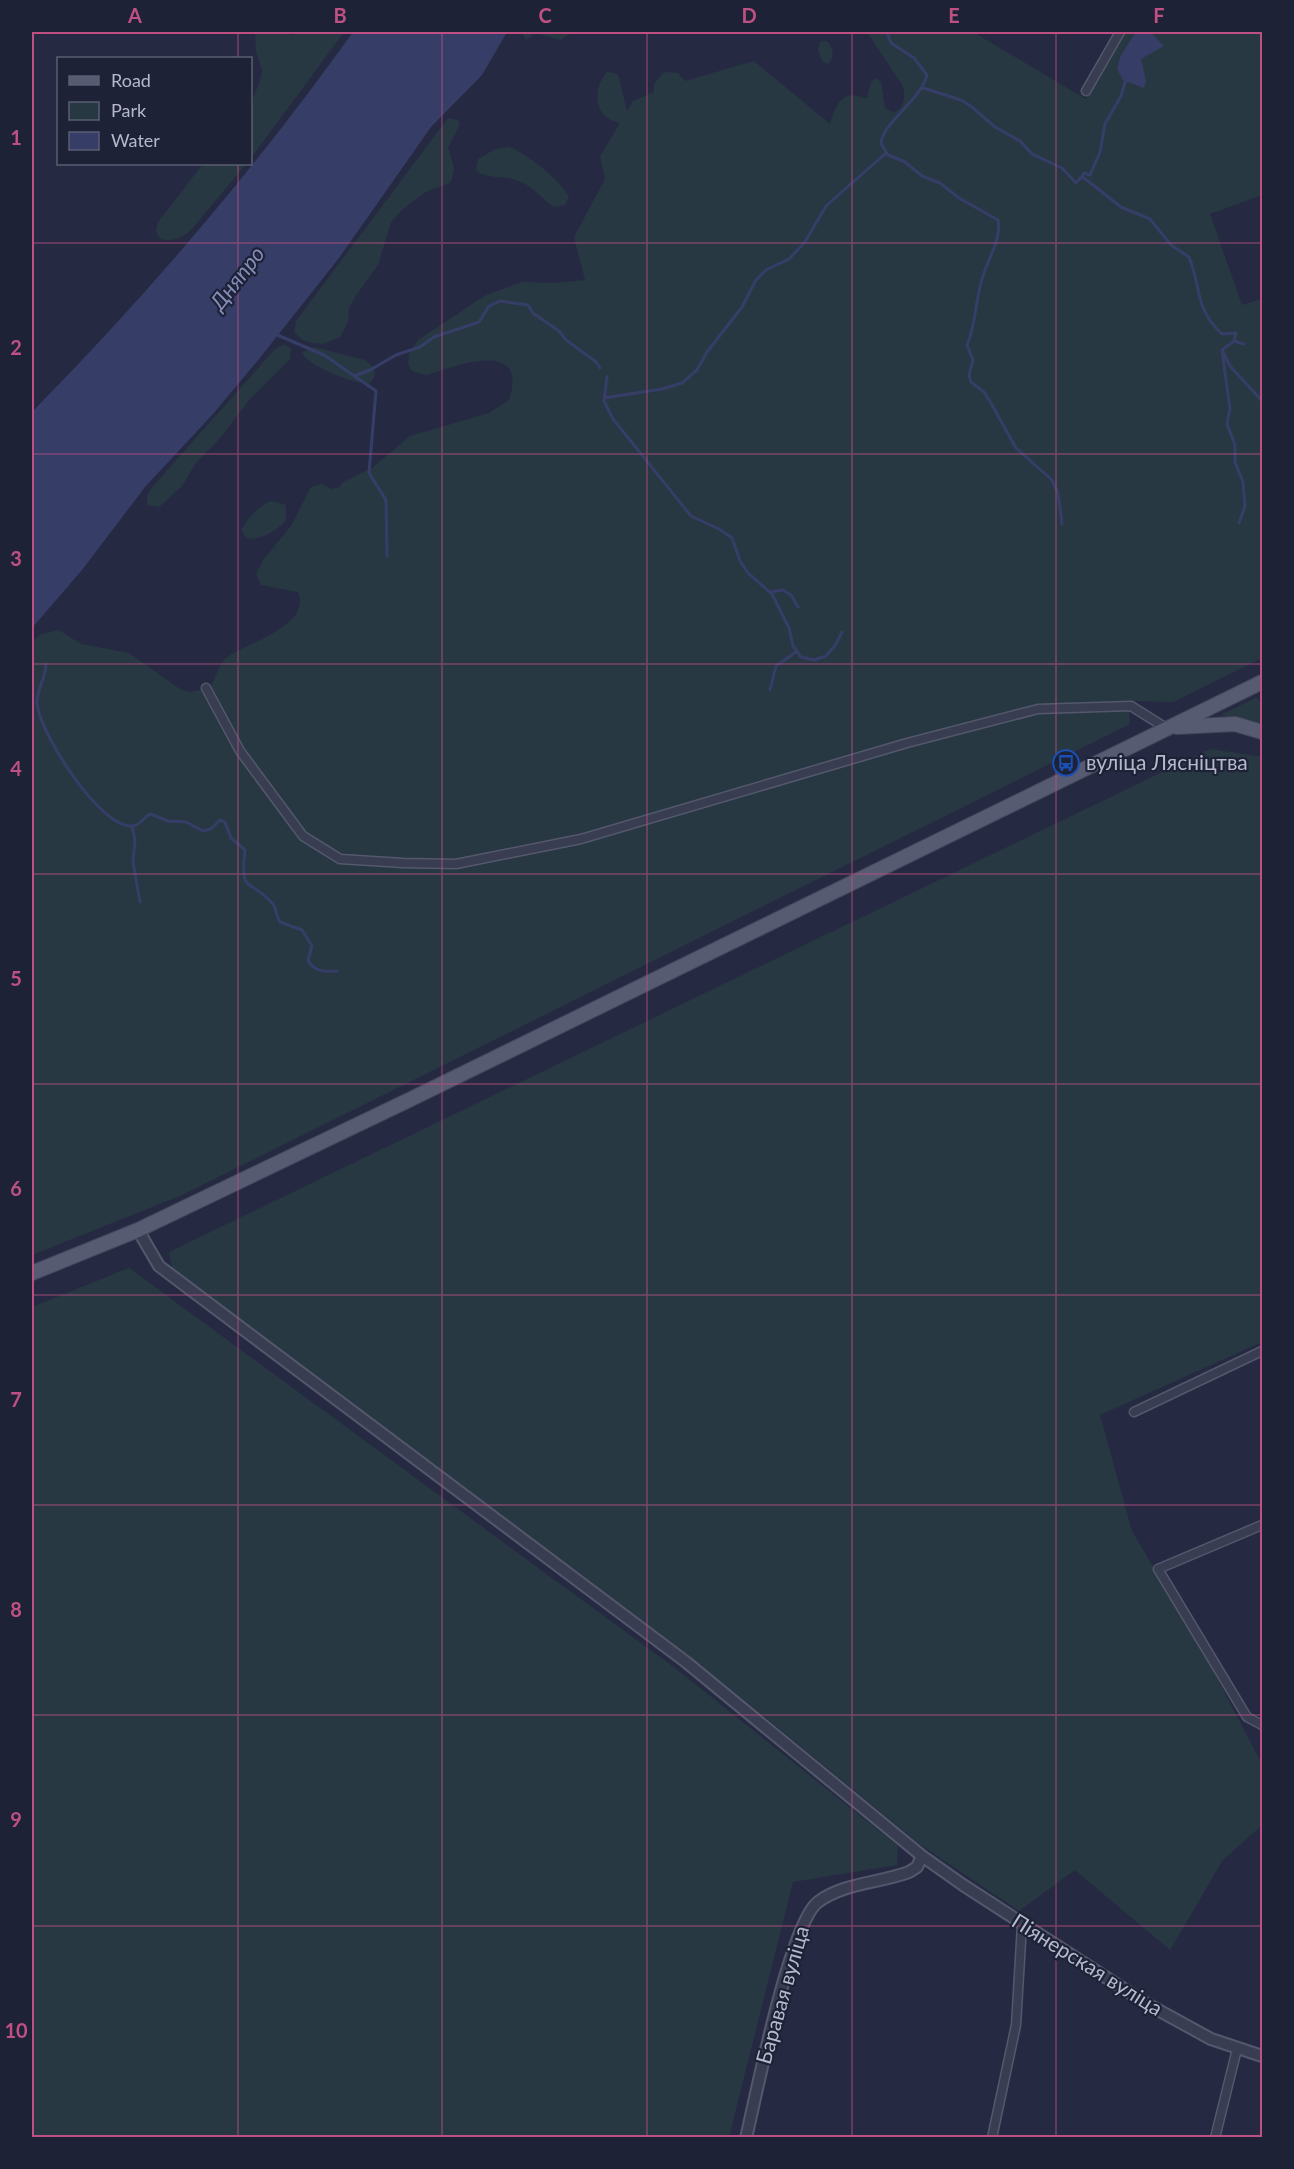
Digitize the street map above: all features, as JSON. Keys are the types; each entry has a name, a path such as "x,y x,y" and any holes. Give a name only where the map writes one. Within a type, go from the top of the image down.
{"main road":[{"path":"32,1274 138,1230 1166,728 1262,684"},
{"path":"1166,728 1235,724 1263,732"}],"street":[{"path":"1086,91 1120,32"},
{"path":"206,688 240,750 303,836 340,859 403,863 456,864 581,839 907,743 1038,709 1131,706 1166,728"},
{"name":"Піянерская вуліца","path":"138,1230 159,1266 686,1662 922,1856 1022,1924 1147,2004 1187,2027 1237,2049 1263,2056"},
{"path":"1134,1412 1263,1351"},
{"path":"1263,1525 1158,1569 1247,1717 1263,1725"},
{"name":"Баравая вуліца","path":"746,2138 786,1973 807,1914 814,1904 837,1892 909,1872 916,1867 922,1856"},
{"path":"992,2138 1016,2025 1022,1924"},
{"path":"1215,2138 1237,2049"}],"green space":[{"path":"255,32 283,32 292,35 304,32 344,32 252,157 252,101 262,70 256,51"},
{"path":"521,32 572,32 561,40 535,33 526,40"},
{"path":"867,32 973,32 1086,99 1125,32 1262,32 1262,195 1210,214 1242,305 1262,299 1262,658 1173,702 1128,701 1130,724 182,1195 32,1255 32,642 41,634 59,630 81,644 129,653 180,689 189,692 208,689 224,660 273,634 295,616 300,605 298,592 261,585 256,574 263,560 291,526 311,487 322,484 332,489 340,487 343,482 372,468 410,436 489,413 509,400 513,380 509,368 499,362 486,360 470,362 427,375 412,371 408,364 409,353 418,340 486,295 522,282 556,283 585,280 574,237 605,179 600,156 620,123 604,115 598,102 599,86 607,72 618,74 627,111 633,101 654,92 654,84 664,72 678,73 685,81 754,61 830,124 840,101 853,95 867,98 871,82 875,78 881,82 885,108 894,113 903,101 903,86"},
{"path":"826,41 831,45 833,52 828,64 823,62 818,51 820,42"},
{"path":"448,118 458,120 460,125 448,147 454,168 450,183 427,191 403,209 391,222 378,265 355,297 349,309 348,322 340,337 323,344 302,340 294,332 296,321"},
{"path":"508,147 532,160 559,183 569,197 565,205 554,207 522,182 485,175 476,170 478,159 495,149"},
{"path":"202,165 245,165 191,230 184,235 177,239 160,239 156,231 158,222"},
{"path":"284,344 291,349 290,359 249,400 221,437 196,463 182,486 159,507 147,505 147,494 155,484 275,349"},
{"path":"314,347 365,360 374,370 373,380 370,383 354,381 321,368 305,357 302,352"},
{"path":"271,501 286,505 286,520 268,534 257,538 246,538 241,530 258,509"},
{"path":"1257,697 1262,706 1262,726 1252,721 1221,715"},
{"path":"1210,749 1262,757 1262,1342 1100,1415 1132,1531 1210,1665 1262,1764 1262,1825 1223,1860 1170,1950 1075,1870 1019,1911 921,1845 695,1660 172,1268 169,1252"},
{"path":"129,1268 675,1668 898,1846 897,1865 793,1882 729,2137 32,2137 32,1307"}],"water":[{"name":"Дняпро","path":"353,32 507,32 482,75 431,127 339,258 259,359 213,414 145,487 82,570 32,628 32,412 118,322 240,181"},
{"path":"1136,32 1150,32 1164,46 1141,59 1146,81 1144,88 1123,80 1117,69 1121,55"}],"waterway":[{"path":"887,32 891,43 914,58 927,75 917,94 887,128 881,144 888,155 905,162 922,176 940,183 959,198 998,220 997,240 981,282 973,327 967,345 973,360 969,375 971,382 984,392 1016,448 1052,480 1058,493 1062,524"},
{"path":"1082,177 1084,173 1090,175 1100,152 1105,124 1121,96 1126,79"},
{"path":"923,88 961,100 995,127 1020,141 1032,154 1062,168 1076,183 1081,177 1084,178 1121,207 1150,219 1171,245 1189,257 1203,307 1213,325 1222,334 1236,333 1234,341 1222,350 1230,366 1262,401"},
{"path":"604,398 662,389 682,383 697,370 707,352 742,307 756,280 766,270 789,259 805,242 826,206 886,153"},
{"path":"354,376 396,355 420,347 434,337 479,322 489,306 500,301 528,305 533,313 559,331 566,340 596,362 600,368"},
{"path":"275,334 324,355 376,391 369,473 386,500 387,556"},
{"path":"1234,341 1244,344"},
{"path":"1222,350 1230,409 1227,424 1235,445 1235,462 1243,482 1245,506 1239,523"},
{"path":"607,377 604,401 613,419 691,516 732,538 740,561 748,573 772,594 789,628 793,646 801,657 814,660 826,656 842,632"},
{"path":"770,592 783,590 791,595 798,607"},
{"path":"770,690 776,666 796,652"},
{"path":"46,664 37,699 41,718 60,756 74,777 104,812 120,823 133,826 151,814 168,821 186,822 203,831 211,829 220,820 225,822 231,838 245,850 244,874 248,884 273,904 280,922 302,930 312,946 308,960 313,967 324,971 337,971"},
{"path":"132,826 135,840 133,862 140,902"}],"place":[{"name":"вуліца Лясніцтва","path":"1066,763"}]}
